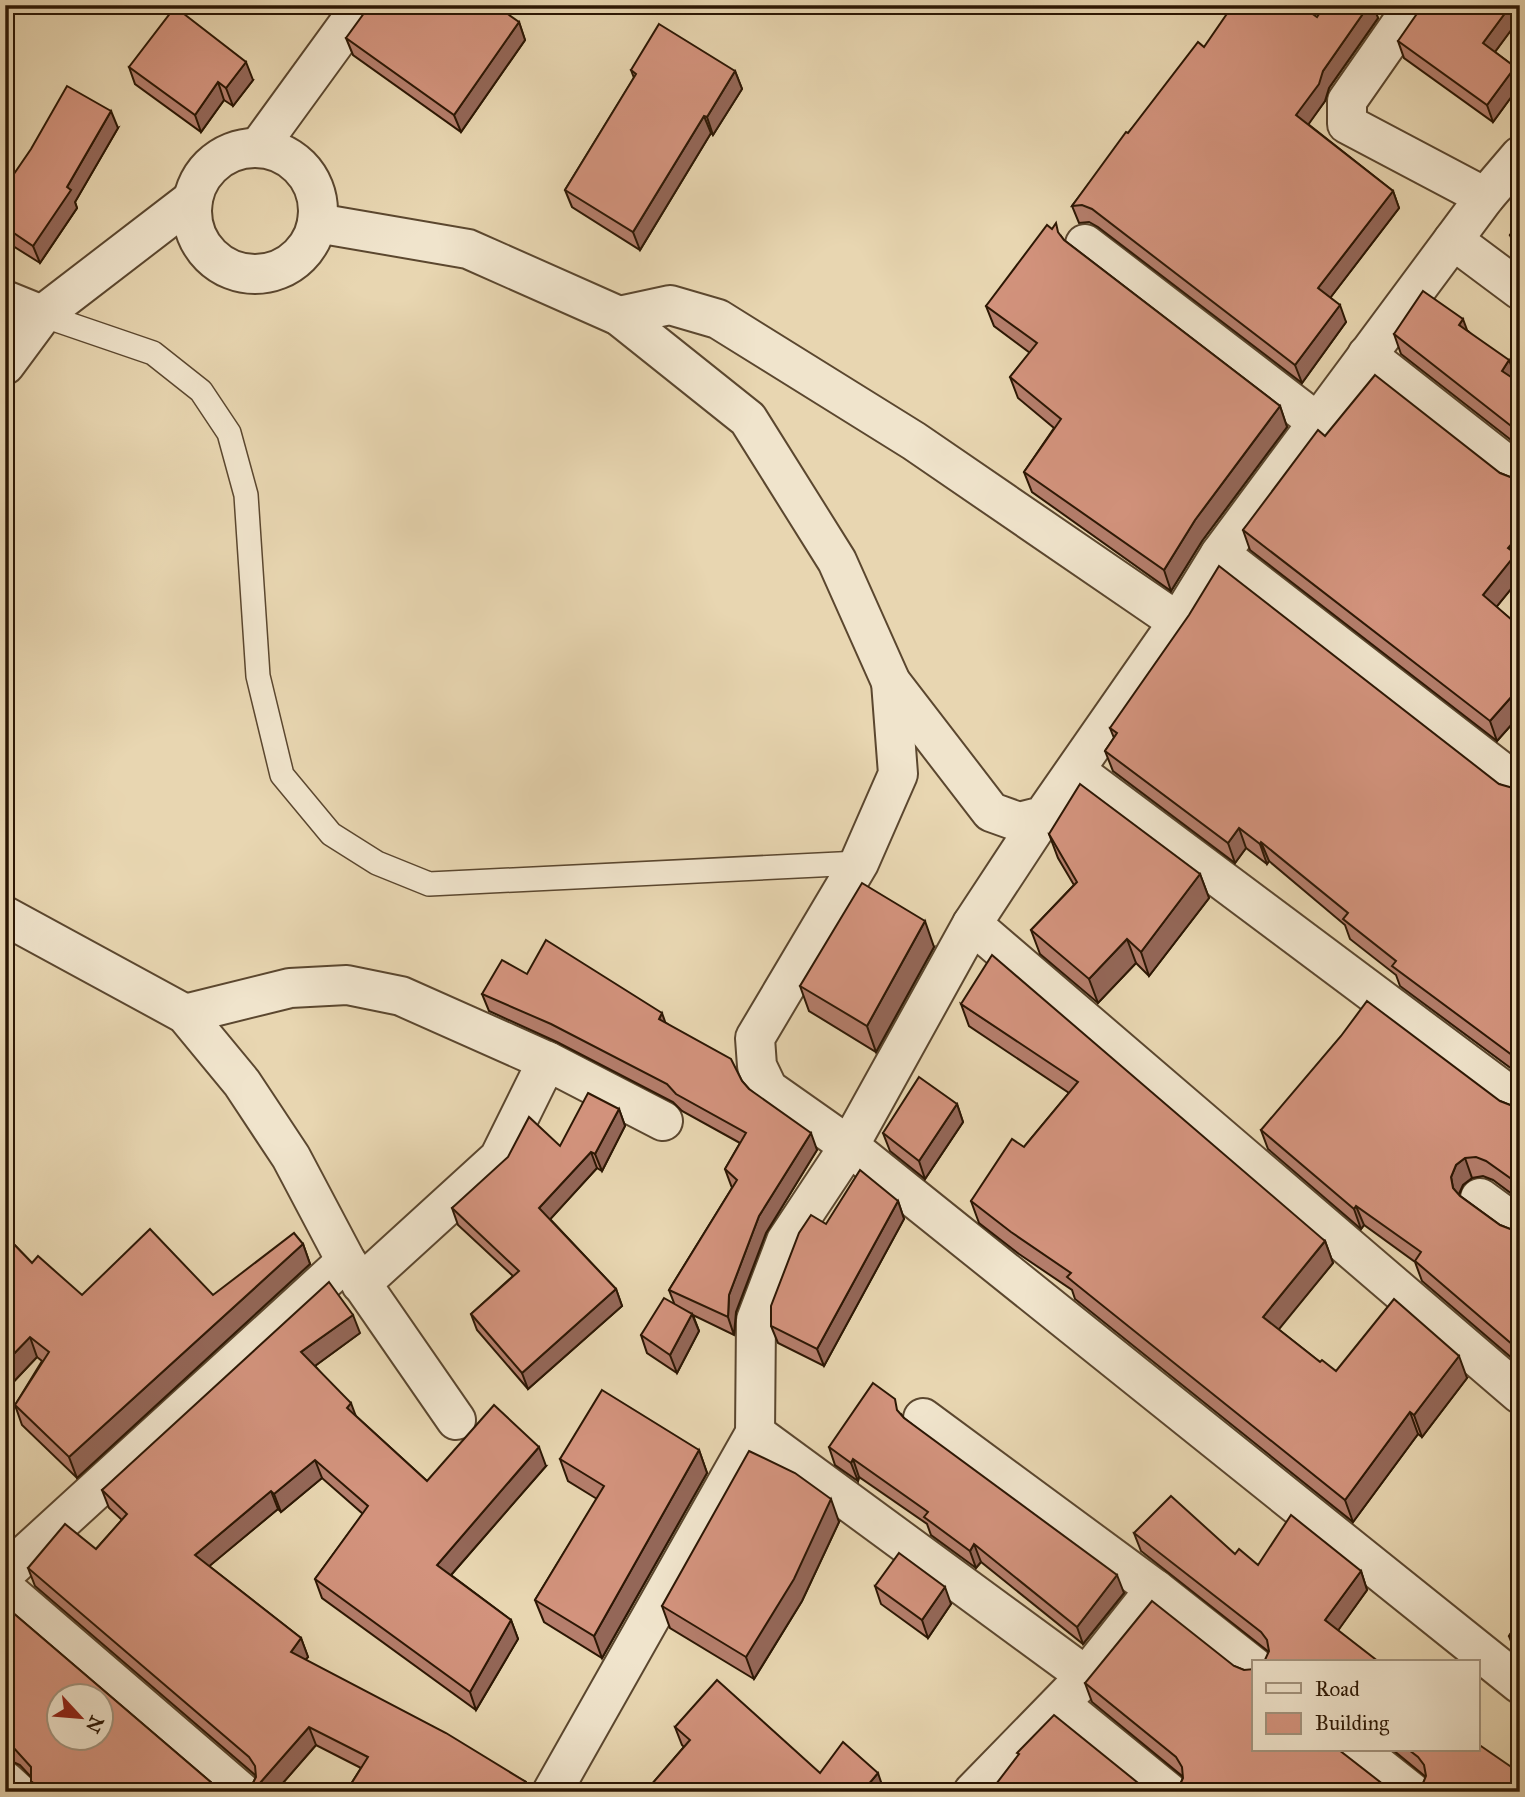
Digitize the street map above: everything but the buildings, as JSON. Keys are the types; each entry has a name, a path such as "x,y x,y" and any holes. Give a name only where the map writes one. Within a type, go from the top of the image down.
{"street":[{"path":"258,148 362,5"},
{"path":"1414,5 1348,101 1348,124 1485,197"},
{"path":"258,148 286,155 302,167 313,184 318,203 317,223 311,242 298,258 282,269 262,274 243,273 224,267 216,261 197,238 192,219 193,199 200,180 212,164 229,153 258,148"},
{"path":"552,1792 755,1433 756,1320 786,1241 849,1146 972,924 1043,816 1178,622 1220,554 1452,240 1520,156"},
{"path":"5,365 42,315 193,199"},
{"path":"317,223 468,249 619,316 748,419 837,561 891,682 991,811 1018,822 1043,816"},
{"path":"1452,240 1520,289"},
{"path":"1085,244 1317,422"},
{"path":"5,300 42,315"},
{"path":"619,316 670,305 718,319 914,441 1178,622"},
{"path":"1367,355 1520,475"},
{"path":"1220,554 1520,786"},
{"path":"891,682 898,774 859,863 755,1038 757,1066 768,1089 849,1146 1520,1684"},
{"path":"1076,771 1520,1103"},
{"path":"5,916 185,1014 242,1083 291,1157 353,1273 456,1420"},
{"path":"972,924 1520,1394"},
{"path":"185,1014 290,988 347,985 401,996 547,1061 663,1121"},
{"path":"5,1573 353,1273 499,1158 547,1061"},
{"path":"1480,1198 1520,1227"},
{"path":"923,1418 1252,1665"},
{"path":"755,1433 1086,1676"},
{"path":"5,1589 241,1792"},
{"path":"973,1792 1086,1676 1155,1590"},
{"path":"1060,1704 1168,1792"},
{"path":"1360,1752 1410,1792"},
{"path":"5,1781 17,1792"}],"lane":[{"path":"42,315 153,353 201,391 229,433 246,495 258,676 282,775 331,834 377,863 429,884 859,863"}]}
